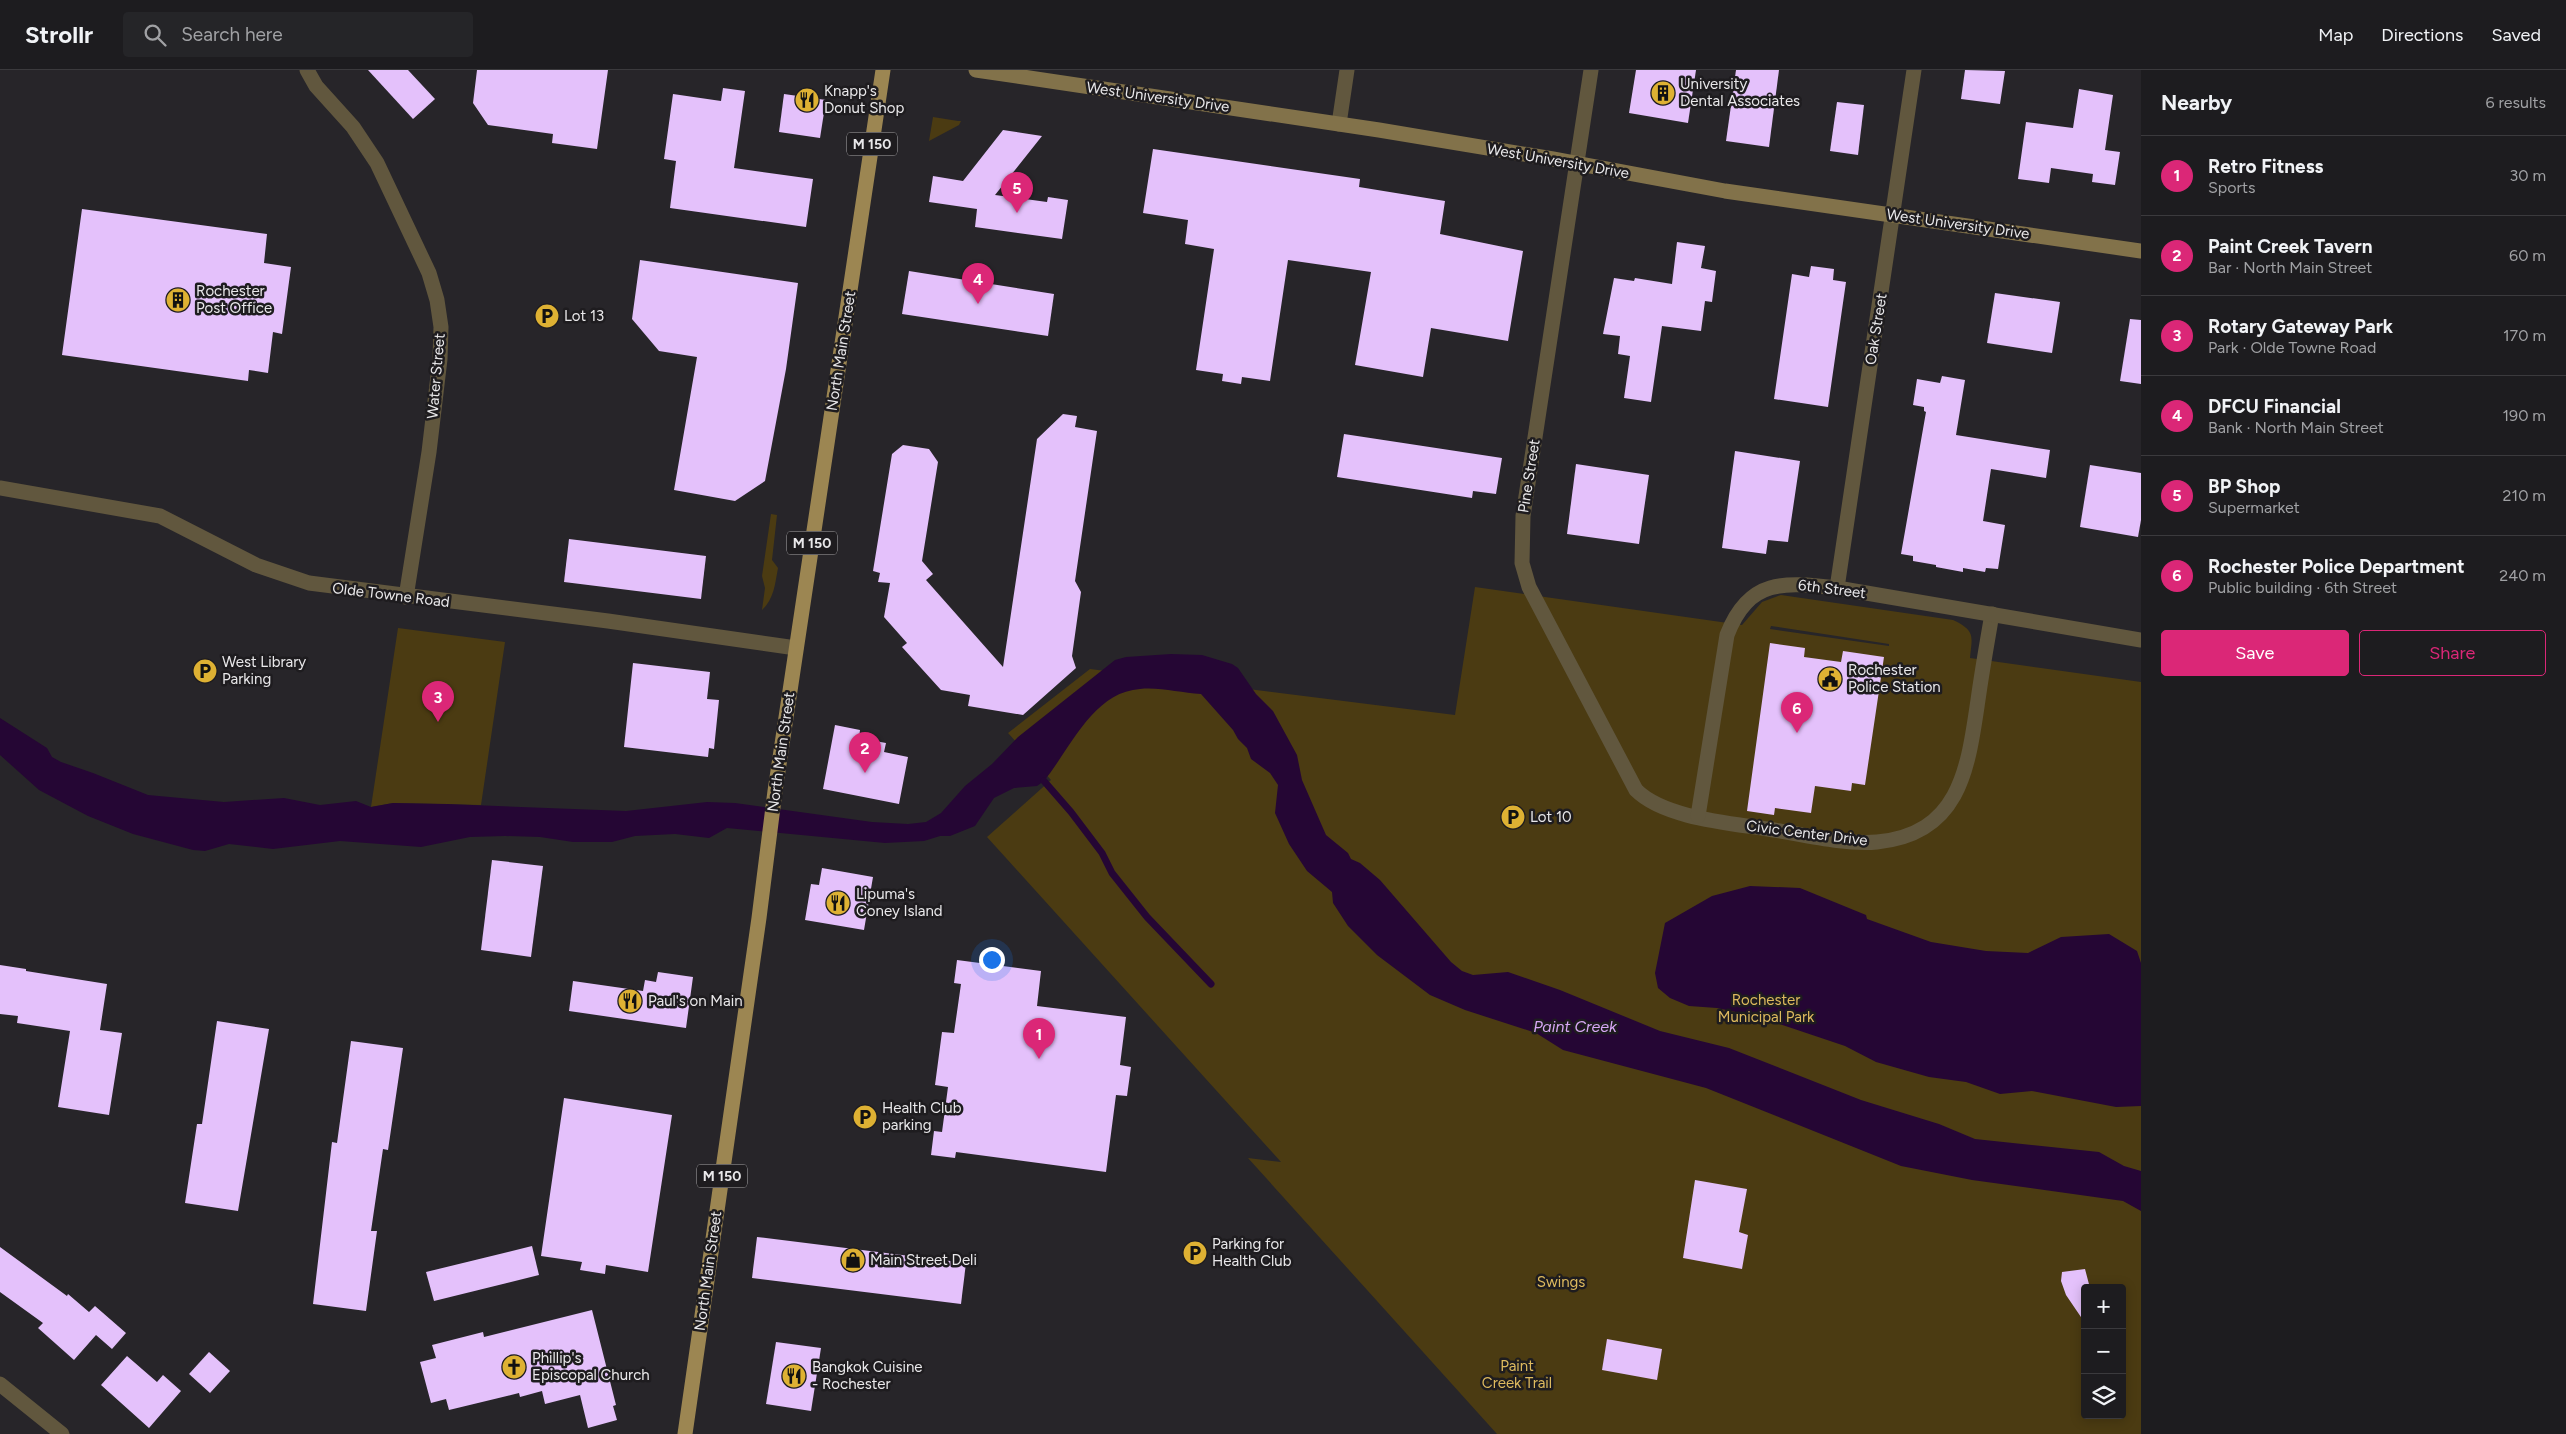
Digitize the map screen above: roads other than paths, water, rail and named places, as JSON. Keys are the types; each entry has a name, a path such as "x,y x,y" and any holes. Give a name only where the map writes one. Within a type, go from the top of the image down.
{"main road":[{"name":"North Main Street","path":"685,1434 760,918 775,791 883,70"},
{"name":"West University Drive","path":"976,70 1339,124 1725,191 2141,251"}],"street":[{"name":"Water Street","path":"307,70 316,86 353,127 377,163 430,273 437,300 441,327 439,377 406,597"},
{"path":"1339,124 1347,70"},
{"name":"Pine Street","path":"1591,70 1523,516 1522,563 1530,587 1636,790 1643,797 1660,806 1698,816"},
{"name":"Oak Street","path":"1837,588 1914,70"},
{"name":"Olde Towne Road","path":"0,488 160,516 256,565 281,575 327,587 608,621 796,648"},
{"name":"6th Street","path":"1698,816 1727,635 1733,618 1742,606 1757,593 1773,585 1807,584 1837,588 2141,640"},
{"name":"Civic Center Drive","path":"1698,816 1840,839 1877,842 1912,834 1935,819 1957,793 1968,762 1992,614"},
{"path":"0,1384 62,1434"}],"water":[{"name":"Paint Creek","path":"1171,654 1202,655 1232,664 1238,668 1256,694 1273,711 1297,755 1302,780 1326,835 1348,853 1351,859 1360,863 1380,880 1451,962 1462,971 1473,975 1508,972 1560,990 1660,1031 1729,1048 1861,1100 1939,1124 1975,1139 2099,1152 2124,1166 2141,1171 2141,1211 2123,1201 1972,1180 1901,1166 1706,1088 1563,1050 1536,1033 1465,1010 1430,995 1377,955 1348,926 1333,903 1332,892 1307,871 1289,844 1275,813 1278,785 1270,773 1251,759 1247,748 1201,694 1163,689 1140,689 1123,693 1109,700 1084,724 1044,781 1037,786 1014,788 994,798 975,826 950,836 940,836 924,841 885,843 727,828 709,838 675,834 635,836 612,842 573,842 540,837 505,836 470,837 421,847 340,841 273,849 229,844 205,851 193,850 133,834 88,816 39,790 0,755 0,718 47,748 52,757 61,762 148,795 224,802 284,798 320,805 356,801 371,807 393,803 626,811 707,802 735,803 872,822 908,824 926,822 941,813 965,786 992,764 1018,737 1115,660 1126,657"},
{"path":"1750,886 1800,888 1866,915 1867,919 1931,942 1986,951 2028,953 2061,937 2109,934 2137,951 2141,963 2141,1106 2116,1107 2032,1091 2000,1094 1966,1082 1929,1077 1876,1062 1845,1046 1759,1017 1717,1008 1689,1006 1670,998 1658,988 1655,973 1665,923 1712,896"}],"waterway":[{"path":"1044,781 1071,812 1102,853 1112,873 1147,917 1211,984"}],"place":[{"name":"University Dental Associates","path":"1663,93"},
{"name":"Knapp's Donut Shop","path":"807,100"},
{"name":"BP Shop","path":"1017,213"},
{"name":"Rochester Post Office","path":"178,300"},
{"name":"DFCU Financial","path":"978,304"},
{"name":"Lot 13","path":"547,316"},
{"name":"West Library Parking","path":"205,671"},
{"name":"Rochester Police Station","path":"1830,679"},
{"name":"Rotary Gateway Park","path":"438,722"},
{"name":"Rochester Police Department","path":"1797,733"},
{"name":"Paint Creek Tavern","path":"865,773"},
{"name":"Lot 10","path":"1513,817"},
{"name":"Lipuma's Coney Island","path":"838,903"},
{"name":"Paul's on Main","path":"630,1001"},
{"name":"Retro Fitness","path":"1039,1059"},
{"name":"Health Club parking","path":"865,1117"},
{"name":"Parking for Health Club","path":"1195,1253"},
{"name":"Main Street Deli","path":"853,1260"},
{"name":"Phillip's Episcopal Church","path":"514,1367"},
{"name":"Bangkok Cuisine - Rochester","path":"794,1376"}],"park label":[{"name":"Rochester Municipal Park","path":"1766,1008"},
{"name":"Swings","path":"1561,1282"},
{"name":"Paint Creek Trail","path":"1517,1374"}]}
